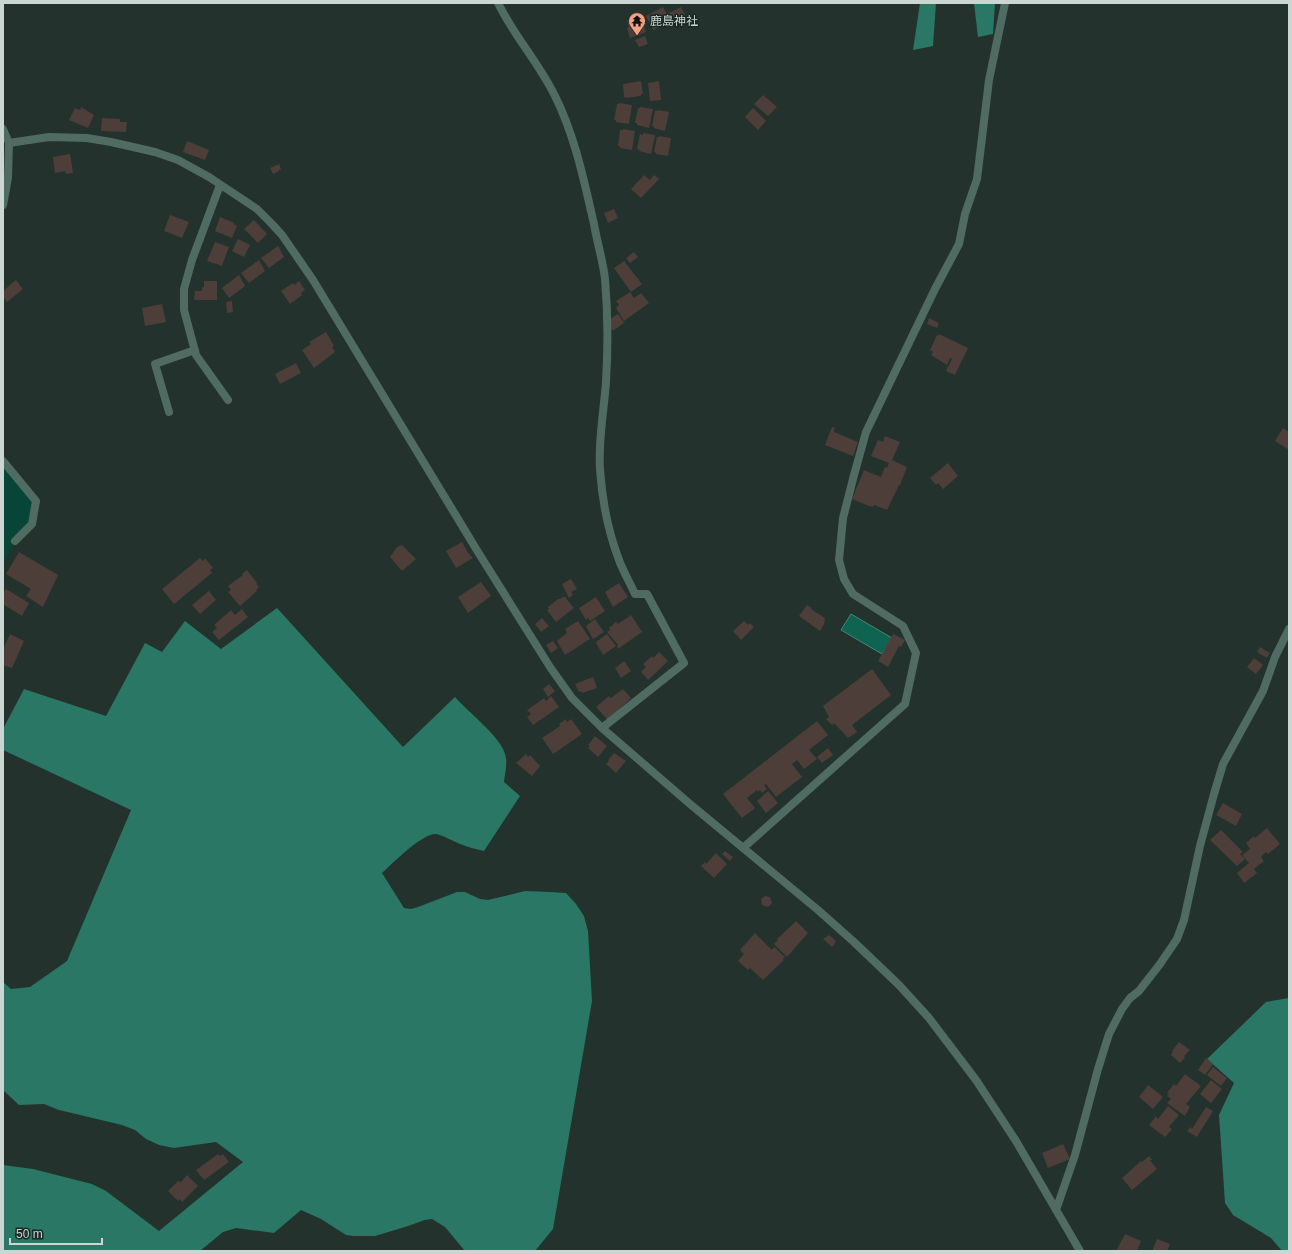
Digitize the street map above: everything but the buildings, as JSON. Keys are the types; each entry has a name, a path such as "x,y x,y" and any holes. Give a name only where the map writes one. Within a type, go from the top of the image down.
{"street":[{"path":"498,3 559,103 568,125 583,174 590,205 605,278 607,311 606,373 600,454 602,488 611,537 619,560 635,594 647,594 684,663 602,728"},
{"path":"743,848 905,704 916,653 903,626 854,594 844,579 839,560 843,518 866,432 935,289 959,244 965,214 977,179 989,80 1005,3"},
{"path":"3,129 9,143 8,178 3,205"},
{"path":"9,143 49,138 87,138 155,152 178,160 209,177 257,209 282,235 313,280 550,667 572,698 602,728 854,942 899,985 929,1018 984,1093 1016,1141 1080,1251"},
{"path":"220,185 192,260 184,289 184,310 196,355 228,400"},
{"path":"169,412 155,364 195,350"},
{"path":"3,461 36,501 32,524 16,541"},
{"path":"1056,1210 1075,1155 1109,1034 1122,1009 1160,964 1177,939 1184,920 1200,846 1223,764 1263,691 1275,657 1289,629"}],"shaded area":[{"path":"920,3 936,3 933,46 913,50"},
{"path":"974,3 995,3 993,34 978,37"},
{"path":"3,461 36,501 35,514 15,541 3,563"},
{"path":"277,608 403,747 455,697 491,732 502,747 505,754 506,768 504,782 520,796 484,851 463,845 437,834 431,835 408,849 382,873 404,908 411,909 418,907 457,892 465,892 480,899 488,900 525,891 550,892 566,893 584,916 588,931 592,1001 553,1229 535,1251 465,1251 445,1227 432,1219 375,1236 353,1236 346,1235 321,1219 301,1210 274,1233 236,1228 223,1232 200,1251 3,1251 3,1165 33,1169 92,1184 106,1191 159,1231 243,1162 216,1142 174,1148 159,1145 146,1139 135,1130 122,1125 59,1110 44,1104 19,1105 3,1090 3,982 11,989 30,987 67,961 131,810 3,750 3,729 24,689 106,716 145,643 162,652 185,621 221,649"},
{"path":"851,614 892,638 882,654 841,630"},
{"path":"1289,998 1289,1251 1282,1251 1271,1238 1233,1215 1225,1203 1219,1115 1234,1083 1207,1059 1266,1002"}],"place":[{"name":"鹿島神社","path":"637,36"}]}
